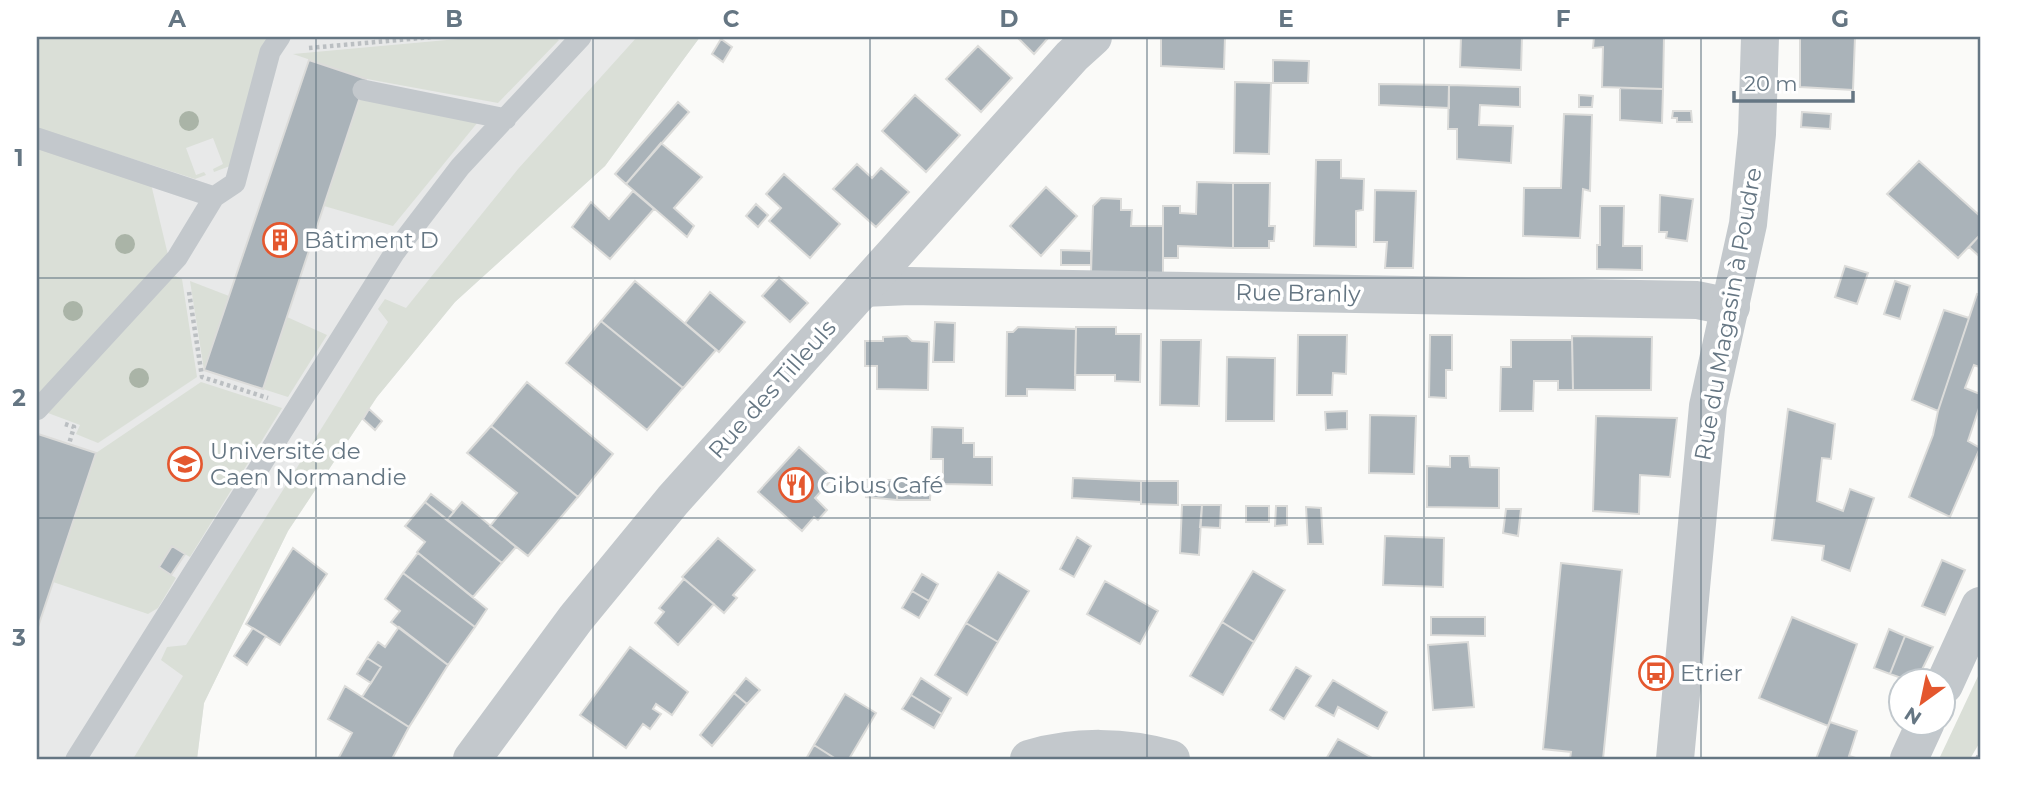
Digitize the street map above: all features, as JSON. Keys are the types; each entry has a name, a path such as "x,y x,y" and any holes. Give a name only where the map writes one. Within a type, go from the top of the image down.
{"street":[{"name":"Rue des Tilleuls","path":"472,759 576,618 673,500 1037,94 1093,37"},
{"name":"Rue du Magasin à Poudre","path":"1675,759 1708,406 1748,224 1757,134 1760,37"},
{"name":"Rue Branly","path":"863,288 910,286 1697,300 1731,307"},
{"path":"1953,666 1980,606"},
{"path":"1909,759 1920,736"},
{"path":"1029,759 1105,748 1145,751 1171,759"}],"lane":[{"path":"76,759 395,251 460,167 581,37"},
{"path":"37,410 177,258 214,197 235,183 275,44"},
{"path":"363,90 506,119"},
{"path":"37,138 214,197"}],"path":[{"path":"275,44 432,37"},
{"path":"177,258 188,280 202,377 297,408"},
{"path":"69,444 71,436"},
{"path":"1977,759 1980,753"}],"shaded area":[{"name":"Université de Caen Normandie","path":"37,37 700,37 605,166 455,302 377,397 288,531 204,703 197,759 37,759"},
{"path":"37,37 268,37 230,166 214,172 213,169 223,164 213,138 186,148 196,175 204,172 206,175 195,179 37,128"},
{"path":"480,37 554,37 559,40 498,103 367,79 293,54"},
{"path":"637,37 700,37 605,166 455,302 377,397 288,531 204,703 197,759 133,759 183,676 161,660 167,647 186,645 388,322 378,309 385,299 406,308 518,169"},
{"path":"360,99 478,122 393,226 324,206"},
{"path":"37,148 151,184 169,259 37,399"},
{"path":"173,275 182,279 197,377 98,443 76,434 80,425 48,413"},
{"path":"190,281 229,296 204,370"},
{"path":"287,317 327,335 288,397 263,389"},
{"path":"201,382 282,408 190,557 172,547 159,567 176,578 158,608 148,614 53,582 96,453"},
{"path":"1980,672 1980,742 1970,759 1939,759 1950,736 1958,736 1958,719"}],"building":[{"path":"1017,37 1049,37 1034,54"},
{"path":"1161,37 1225,37 1224,69 1161,66"},
{"path":"1461,37 1522,37 1521,70 1460,67"},
{"path":"1594,37 1664,37 1663,89 1602,87 1603,47 1593,48"},
{"path":"1800,37 1855,37 1853,90 1800,87"},
{"path":"721,39 732,47 723,62 712,54"},
{"path":"978,46 1012,78 981,112 946,79"},
{"name":"Bâtiment D","path":"309,60 366,79 263,389 204,370"},
{"path":"1273,60 1309,61 1308,83 1273,83"},
{"path":"1235,82 1271,83 1269,154 1234,153"},
{"path":"1379,84 1449,85 1449,108 1379,105"},
{"path":"1449,85 1520,87 1520,107 1480,105 1479,125 1513,126 1511,163 1457,159 1457,129 1448,129"},
{"path":"1620,88 1663,89 1662,123 1620,120"},
{"path":"915,95 960,135 926,172 882,131"},
{"path":"1579,95 1593,96 1592,107 1579,107"},
{"path":"678,102 689,112 626,184 615,174"},
{"path":"1673,111 1691,111 1692,122 1677,122 1677,118 1672,118"},
{"path":"1802,112 1831,114 1830,129 1801,127"},
{"path":"1564,114 1592,115 1590,191 1583,189 1580,238 1523,236 1524,188 1561,188"},
{"path":"661,143 702,177 674,208 694,226 687,237 626,184"},
{"path":"1316,160 1341,160 1341,178 1364,179 1363,210 1356,211 1356,247 1314,246"},
{"path":"1919,161 1980,216 1980,235 1958,258 1887,194"},
{"path":"857,164 872,178 881,168 909,192 876,227 833,189"},
{"path":"784,174 840,224 810,258 769,221 781,208 766,194"},
{"path":"1197,182 1233,183 1233,248 1178,246 1178,258 1163,258 1163,206 1180,206 1180,213 1196,214"},
{"path":"1233,183 1270,183 1269,226 1275,226 1274,241 1269,241 1269,248 1233,248"},
{"path":"1046,187 1077,216 1041,256 1010,226"},
{"path":"1375,190 1416,191 1413,268 1385,268 1387,242 1374,242"},
{"path":"633,191 654,209 610,259 572,227 591,202 609,219"},
{"path":"1660,195 1693,199 1687,241 1666,238 1667,232 1659,232"},
{"path":"1101,198 1121,199 1121,210 1132,210 1131,226 1163,226 1163,275 1091,274 1093,206"},
{"path":"756,204 768,215 758,227 746,216"},
{"path":"1600,206 1624,206 1623,246 1642,246 1642,270 1597,269"},
{"path":"1980,235 1980,257 1969,247"},
{"path":"1061,250 1091,251 1091,265 1061,265"},
{"path":"1845,266 1868,273 1857,304 1835,297"},
{"path":"779,277 808,303 790,322 762,296"},
{"path":"635,281 716,350 683,388 601,321"},
{"path":"1895,281 1910,286 1900,319 1884,314"},
{"path":"710,292 745,322 719,352 685,323"},
{"path":"1977,294 1980,295 1980,363 1979,367 1974,365 1965,388 1980,394 1980,405 1968,441 1980,448 1950,517 1909,497 1933,435 1938,411"},
{"path":"1944,310 1969,318 1938,411 1912,400"},
{"path":"601,321 683,388 647,430 566,363"},
{"path":"935,322 955,323 954,362 933,362"},
{"path":"1018,327 1076,329 1075,390 1027,389 1027,396 1006,396 1007,332 1013,332"},
{"path":"1076,327 1116,327 1116,334 1141,334 1140,382 1115,381 1115,375 1075,375"},
{"path":"1298,335 1347,335 1346,374 1333,373 1332,395 1297,395"},
{"path":"1430,335 1452,335 1452,370 1446,370 1446,398 1429,397"},
{"path":"907,336 912,341 929,342 928,390 877,389 877,366 865,366 865,341 883,341 883,337"},
{"path":"1572,336 1652,337 1651,390 1573,390"},
{"path":"1161,340 1201,340 1199,406 1160,405"},
{"path":"1511,340 1572,340 1573,390 1558,390 1558,381 1534,381 1533,411 1500,411 1501,367 1511,367"},
{"path":"1227,357 1275,358 1274,421 1226,421"},
{"path":"527,382 613,454 578,497 491,426"},
{"path":"369,409 382,421 375,430 363,419"},
{"path":"1788,409 1835,424 1831,459 1822,458 1817,501 1843,511 1850,489 1874,498 1850,571 1822,560 1824,546 1772,540"},
{"path":"1347,411 1347,429 1326,430 1325,412"},
{"path":"1370,415 1416,416 1414,474 1369,473"},
{"path":"1596,416 1677,418 1670,477 1640,475 1639,514 1593,511"},
{"path":"491,426 578,497 528,556 490,526 517,493 467,453"},
{"path":"932,427 963,428 963,443 974,443 974,457 992,457 992,485 943,484 943,459 931,459"},
{"path":"38,434 96,453 37,630 37,438"},
{"name":"Gibus Café","path":"799,447 833,478 815,498 827,510 818,520 814,517 802,531 758,492"},
{"path":"1450,456 1469,456 1470,467 1499,468 1499,508 1427,507 1427,466 1450,467"},
{"path":"1073,478 1141,481 1141,502 1072,498"},
{"path":"867,480 898,480 897,500 866,497"},
{"path":"898,480 931,481 930,500 897,500"},
{"path":"1141,481 1178,481 1178,505 1141,504"},
{"path":"431,494 454,512 447,520 425,502"},
{"path":"425,502 502,563 473,597 417,552 425,542 405,526"},
{"path":"462,502 516,547 502,563 447,520"},
{"path":"1182,505 1202,505 1199,555 1180,553"},
{"path":"1202,505 1221,505 1220,528 1200,527"},
{"path":"1246,506 1269,506 1269,522 1246,522"},
{"path":"1276,506 1287,506 1287,525 1275,526"},
{"path":"1306,507 1321,508 1323,544 1308,544"},
{"path":"1506,509 1521,509 1518,536 1503,533"},
{"path":"1385,536 1444,538 1443,587 1383,585"},
{"path":"1077,537 1091,546 1074,577 1060,569"},
{"path":"718,538 755,570 733,595 737,598 724,613 682,577"},
{"path":"172,546 185,554 171,575 159,567"},
{"path":"293,548 327,574 280,645 246,624"},
{"path":"418,553 487,609 475,627 403,573"},
{"path":"1942,560 1965,570 1945,615 1922,606"},
{"path":"1561,563 1622,570 1603,759 1570,759 1571,752 1543,749"},
{"path":"1253,571 1285,590 1254,642 1222,622"},
{"path":"998,572 1029,591 998,642 966,623"},
{"path":"403,573 475,627 448,665 391,622 400,611 385,599"},
{"path":"922,574 938,584 929,601 912,591"},
{"path":"684,579 714,604 678,645 655,623 664,612 659,608"},
{"path":"1105,581 1158,611 1140,644 1087,614"},
{"path":"912,591 929,601 919,618 902,608"},
{"path":"1431,617 1485,617 1485,636 1431,635"},
{"path":"1792,617 1857,644 1828,726 1759,698"},
{"path":"1222,622 1254,642 1223,695 1190,676"},
{"path":"966,623 998,642 967,695 935,675"},
{"path":"399,627 448,665 409,727 362,697 381,667 367,658 378,642 385,647"},
{"path":"253,628 266,636 247,665 234,656"},
{"path":"1889,629 1905,636 1893,666 1888,666 1888,673 1874,668"},
{"path":"1905,636 1933,647 1924,666 1893,666"},
{"path":"1468,642 1474,707 1433,710 1428,645"},
{"path":"630,647 688,692 672,715 656,704 653,709 661,714 650,729 643,724 626,748 580,715"},
{"path":"367,658 381,667 371,683 357,674"},
{"path":"1296,667 1311,676 1284,719 1270,710"},
{"path":"746,678 760,690 747,704 734,693"},
{"path":"921,678 951,698 942,714 911,695"},
{"path":"1333,680 1387,712 1378,729 1338,707 1334,716 1316,706"},
{"path":"345,686 409,727 392,759 338,759 352,733 328,719"},
{"path":"734,693 747,704 712,746 700,735"},
{"path":"845,694 876,713 849,759 836,759 814,745"},
{"path":"911,695 942,714 934,728 902,709"},
{"path":"1830,722 1857,731 1849,756 1859,759 1816,759"},
{"path":"1338,739 1374,759 1326,759"},
{"path":"814,745 836,759 806,759"}],"place":[{"name":"Bâtiment D","path":"280,240"},
{"name":"Université de Caen Normandie","path":"185,464"},
{"name":"Gibus Café","path":"796,485"},
{"name":"Etrier","path":"1656,673"}]}
